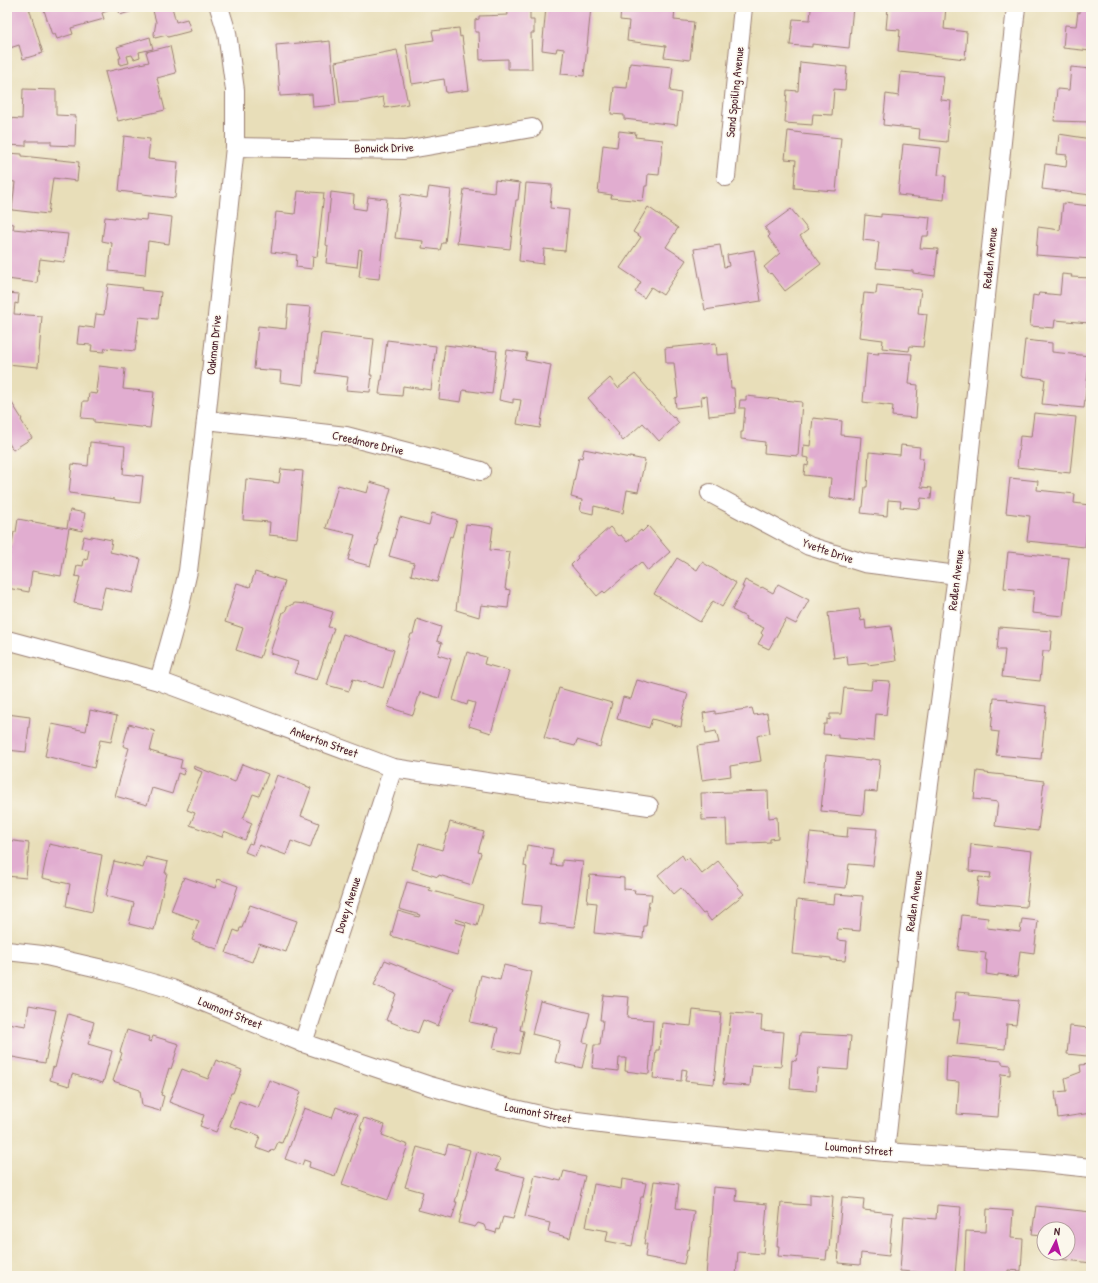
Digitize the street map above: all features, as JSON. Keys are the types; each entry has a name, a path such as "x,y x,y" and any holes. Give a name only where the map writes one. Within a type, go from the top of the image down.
{"street":[{"name":"Oakman Drive","path":"159,681 188,571 206,420 235,147 235,90 227,33 219,7"},
{"name":"Sand Spoiling Avenue","path":"726,177 743,7"},
{"name":"Redlen Avenue","path":"885,1152 909,934 957,575 1016,7"},
{"name":"Bonwick Drive","path":"235,147 404,150 532,128"},
{"name":"Creedmore Drive","path":"206,420 346,436 481,471"},
{"name":"Yvette Drive","path":"710,493 809,546 864,563 957,575"},
{"name":"Ankerton Street","path":"7,640 159,681 393,768 649,806"},
{"name":"Dovey Avenue","path":"303,1042 393,768"},
{"name":"Loumont Street","path":"7,951 42,956 93,967 172,989 303,1042 430,1086 498,1105 553,1118 633,1128 885,1152 1034,1162 1091,1168"}],"building":[{"path":"7,7 32,7 29,8 43,53 23,59 19,45 7,49"},
{"path":"43,7 106,7 107,11 102,13 104,19 71,28 73,34 57,39 55,34 52,35"},
{"path":"118,7 145,7 120,15"},
{"path":"152,7 172,7 176,22 187,19 191,31 168,37 167,35 155,38 154,34 156,22"},
{"path":"507,7 530,7 530,20 534,20 534,33 531,33 532,69 508,69 508,59 480,60 479,32 475,32 475,20 479,19 479,16 508,15"},
{"path":"546,7 591,7 584,76 561,74 564,49 557,48 556,52 542,50"},
{"path":"621,7 675,7 674,20 694,22 690,60 664,57 666,46 627,41 629,21 620,20"},
{"path":"805,7 853,7 849,48 812,44 812,47 790,45 793,19 810,20 811,9"},
{"path":"888,7 946,7 944,29 967,32 965,59 898,51 900,30 886,29"},
{"path":"1080,7 1091,7 1091,51 1063,48 1065,25 1076,26 1078,12 1080,13"},
{"path":"459,28 460,37 462,36 469,90 446,93 444,79 412,84 406,44 434,40 432,31"},
{"path":"150,37 153,49 139,52 140,57 134,59 132,55 127,56 129,63 120,65 119,58 121,58 117,47"},
{"path":"330,41 336,105 313,107 312,94 280,96 276,45"},
{"path":"170,46 176,73 157,78 165,110 118,121 105,72 149,62 146,52"},
{"path":"397,50 408,104 385,108 383,97 357,102 340,103 335,62"},
{"path":"800,62 847,67 845,90 834,89 832,115 813,114 812,125 785,123 787,90 798,91"},
{"path":"630,63 673,67 670,91 681,93 677,125 624,119 624,115 611,114 614,87 627,88"},
{"path":"1071,67 1091,69 1091,122 1054,121 1057,89 1069,90"},
{"path":"901,72 944,76 941,100 951,101 947,142 919,139 920,129 883,125 886,94 899,96"},
{"path":"23,89 56,90 56,115 76,116 75,146 51,145 51,141 26,141 26,146 7,145 7,118 22,119"},
{"path":"619,131 636,133 635,137 663,140 659,175 648,174 647,186 645,186 643,201 611,198 612,195 598,193 603,145 617,147"},
{"path":"788,131 841,138 836,191 794,188 796,160 785,159"},
{"path":"1059,134 1091,139 1091,195 1042,189 1045,164 1066,167 1067,155 1057,154"},
{"path":"124,136 150,139 148,159 178,162 175,198 119,191"},
{"path":"903,144 941,148 938,175 946,176 944,200 898,195"},
{"path":"7,153 79,162 77,181 53,178 48,214 12,210 15,182 7,181"},
{"path":"495,180 520,183 518,200 516,200 510,249 457,243 464,189 494,193"},
{"path":"526,183 552,185 550,208 569,210 565,251 544,249 543,264 519,261"},
{"path":"429,187 451,190 445,243 442,243 440,250 422,248 423,241 395,238 401,194 427,198"},
{"path":"298,191 324,193 317,257 313,256 312,269 296,267 297,255 271,252 276,212 295,214"},
{"path":"331,192 354,195 353,208 366,210 368,197 387,199 379,279 359,277 362,250 359,249 357,267 326,263 328,246 326,245"},
{"path":"1063,203 1091,206 1091,259 1036,255 1038,227 1060,230"},
{"path":"648,207 678,228 666,247 686,260 663,295 651,287 644,298 635,292 641,282 620,268 641,237 633,232"},
{"path":"791,209 808,230 800,236 821,264 785,291 771,273 770,274 764,267 780,253 768,237 770,235 765,228"},
{"path":"147,214 172,217 169,244 148,241 145,275 109,271 112,243 102,241 105,217 146,220"},
{"path":"881,214 930,217 928,236 922,236 920,248 938,249 935,276 913,273 913,271 876,268 879,242 863,240 865,215 881,217"},
{"path":"7,223 14,224 13,229 68,234 64,262 40,259 37,283 7,279"},
{"path":"720,245 724,267 729,266 727,255 754,250 761,301 705,310 694,249"},
{"path":"1062,274 1072,275 1071,277 1091,278 1089,323 1055,320 1054,328 1030,326 1033,295 1038,296 1039,293 1060,295"},
{"path":"108,284 161,292 158,319 139,317 135,351 105,348 104,352 91,351 92,345 77,344 79,326 94,328 96,314 104,315"},
{"path":"877,285 921,290 918,313 927,314 923,347 910,346 909,351 882,348 883,340 859,337 864,293 876,294"},
{"path":"7,293 19,294 18,304 15,303 14,314 42,316 38,367 7,364"},
{"path":"288,305 311,307 307,334 303,385 280,382 281,371 254,369 258,326 286,329"},
{"path":"321,333 374,339 370,375 372,375 370,392 346,390 348,377 316,373"},
{"path":"387,340 436,346 431,390 403,386 402,396 379,394"},
{"path":"1025,340 1052,343 1052,352 1090,356 1084,408 1042,404 1045,379 1021,376"},
{"path":"716,343 717,355 728,354 731,388 734,388 736,413 709,416 707,396 701,397 702,405 676,408 675,398 678,397 674,363 666,363 665,348"},
{"path":"445,345 497,351 492,394 463,390 461,402 439,399"},
{"path":"507,350 527,353 525,360 551,365 540,428 517,424 521,400 513,399 513,403 499,400"},
{"path":"878,352 912,354 909,384 918,385 916,418 892,416 893,406 863,402 867,353 879,354"},
{"path":"99,366 125,369 123,389 154,392 150,428 94,422 94,419 81,418 83,401 88,401 89,393 97,394 98,391 96,391"},
{"path":"635,374 679,423 659,441 643,423 623,441 618,435 619,434 588,398 610,378 618,388"},
{"path":"7,395 32,438 13,450 7,440"},
{"path":"746,396 802,402 798,456 764,453 765,442 741,439 745,408 739,408 740,400 746,400"},
{"path":"1034,413 1076,417 1070,473 1017,467 1020,436 1031,437"},
{"path":"813,418 842,421 841,435 861,437 856,501 829,498 831,478 804,475 805,465 808,466 809,458 803,457 804,445 810,446"},
{"path":"90,442 125,446 123,474 143,476 140,503 69,493 72,464 88,466"},
{"path":"901,445 920,447 919,458 923,458 921,487 932,488 931,499 921,498 920,509 900,507 901,501 888,500 887,516 861,513 865,487 867,487 869,452 900,455"},
{"path":"584,449 645,460 638,492 627,490 623,513 594,506 593,514 580,511 582,500 571,497 579,457 582,458"},
{"path":"281,469 303,471 297,538 269,535 270,522 243,520 246,479 279,483"},
{"path":"1010,478 1038,481 1037,490 1075,494 1074,503 1089,505 1085,547 1027,541 1030,516 1006,513"},
{"path":"370,482 391,488 377,539 379,540 370,566 348,560 355,535 326,528 338,485 367,493"},
{"path":"70,510 85,513 82,531 69,528 61,576 32,571 29,592 7,588 7,563 14,532 16,532 18,519 67,528"},
{"path":"432,513 457,520 452,537 450,536 437,582 411,575 414,563 389,556 400,517 429,525"},
{"path":"466,524 493,527 490,550 510,552 505,589 510,590 508,608 481,605 479,617 456,610"},
{"path":"648,526 670,552 648,571 641,562 605,593 603,591 597,596 571,565 578,558 577,556 610,527 618,536 621,535 627,542"},
{"path":"84,536 112,540 110,552 141,559 133,593 105,587 100,608 74,603 80,577 75,576 77,565 83,566 84,559 87,560 89,550 81,548"},
{"path":"1008,552 1069,558 1063,616 1032,613 1034,591 1004,588"},
{"path":"677,558 697,570 702,562 736,583 722,607 713,601 700,622 654,594"},
{"path":"255,572 285,581 260,658 236,650 243,628 225,622 237,583 250,587"},
{"path":"745,580 773,593 778,584 809,600 796,624 786,619 769,649 758,644 763,635 761,633 764,628 745,619 746,617 732,610 744,587 742,587"},
{"path":"295,603 306,604 333,612 328,627 334,628 317,680 294,673 298,662 270,653 283,612 285,612 287,607"},
{"path":"859,609 861,621 865,620 866,629 891,626 896,661 868,665 868,663 848,665 847,656 834,658 828,613"},
{"path":"417,619 441,627 437,641 442,643 438,655 451,659 439,698 420,692 413,715 388,707"},
{"path":"999,627 1052,631 1050,651 1043,651 1040,681 1002,677 1005,650 997,650"},
{"path":"343,634 394,650 383,688 353,679 349,691 327,685"},
{"path":"467,652 486,657 484,664 509,671 491,733 469,726 475,703 468,701 467,705 453,700"},
{"path":"637,680 688,694 681,719 681,727 652,719 649,728 617,719 623,697 631,699"},
{"path":"872,680 890,681 886,715 876,714 874,741 838,738 838,735 823,734 824,724 827,724 827,719 830,720 830,714 841,714 844,688 871,690"},
{"path":"559,688 612,703 600,747 577,740 575,746 544,738"},
{"path":"994,698 1046,706 1041,759 996,755 999,732 991,731"},
{"path":"752,708 754,715 767,713 770,733 757,736 761,761 730,766 731,776 702,780 697,746 719,743 716,731 706,733 703,713 715,711 715,714"},
{"path":"90,710 117,716 111,742 100,740 94,768 45,756 52,724 86,731"},
{"path":"7,714 30,717 26,752 7,750"},
{"path":"129,724 155,731 150,751 182,760 180,768 185,769 183,775 178,773 172,794 152,788 147,805 115,796 129,748 123,746"},
{"path":"826,755 880,760 877,792 865,791 863,815 821,811"},
{"path":"242,764 268,774 259,796 253,794 243,819 252,823 245,840 224,831 222,837 190,825 195,813 187,810 202,772 193,768 194,766 235,782"},
{"path":"977,771 1044,781 1038,831 995,826 998,802 974,799"},
{"path":"277,775 311,788 301,816 319,823 310,848 291,841 286,855 259,845 255,856 245,852 249,843 252,844"},
{"path":"768,791 769,818 777,817 778,838 770,839 770,842 727,844 726,819 702,820 701,793"},
{"path":"450,822 484,832 478,852 481,853 472,885 412,869 419,843 442,850"},
{"path":"848,827 877,829 873,866 849,864 846,888 804,884 810,833 847,837"},
{"path":"7,840 29,843 26,878 7,876"},
{"path":"49,844 102,855 92,912 66,906 70,884 42,878"},
{"path":"971,844 1032,851 1026,907 976,903 979,877 990,878 991,873 969,871"},
{"path":"527,845 553,849 551,865 562,866 562,860 583,862 574,927 539,923 541,906 522,904 527,867 524,866"},
{"path":"682,855 685,860 688,857 702,874 718,861 744,894 711,921 705,913 703,914 681,888 674,894 658,875"},
{"path":"146,857 168,862 165,873 167,873 154,930 129,924 134,903 106,896 114,861 143,868"},
{"path":"590,875 624,878 624,889 635,890 634,893 652,894 651,902 649,901 643,938 594,933 597,903 587,902"},
{"path":"184,877 215,888 218,879 238,886 217,949 192,940 199,921 171,911"},
{"path":"407,882 430,888 429,890 483,905 477,926 456,919 455,922 466,925 457,955 391,936 398,911 419,917 420,915 399,909"},
{"path":"835,894 863,896 860,931 838,929 837,940 847,941 845,961 792,954 797,900 834,904"},
{"path":"250,905 297,921 286,952 259,943 252,962 226,953 234,930 239,932 240,928 242,928"},
{"path":"962,915 988,918 987,928 1020,932 1022,919 1038,921 1034,953 1020,951 1017,977 986,974 986,953 958,950"},
{"path":"385,960 453,988 438,1026 423,1020 418,1033 386,1020 396,994 374,985"},
{"path":"504,965 532,972 520,1030 524,1031 519,1054 493,1049 498,1028 470,1022 481,975 500,980"},
{"path":"956,992 969,993 969,995 1019,1000 1016,1025 1007,1024 1005,1049 957,1044 960,1020 953,1020"},
{"path":"603,995 629,997 627,1018 653,1020 649,1074 625,1071 626,1058 619,1058 618,1071 592,1068 594,1045 600,1045 603,1020 600,1020"},
{"path":"540,1001 590,1013 583,1042 588,1043 582,1068 555,1062 560,1041 532,1034"},
{"path":"29,1005 56,1010 45,1063 7,1056 7,1023 26,1026"},
{"path":"693,1010 721,1013 714,1084 685,1081 687,1070 682,1069 681,1081 653,1078 656,1050 659,1050 662,1023 691,1026"},
{"path":"731,1013 762,1015 761,1030 784,1032 781,1067 752,1065 750,1086 723,1084"},
{"path":"68,1014 94,1022 88,1044 112,1051 103,1083 72,1074 69,1086 50,1080 53,1067 55,1068"},
{"path":"1090,1020 1091,1052 1088,1051 1087,1056 1067,1054 1070,1026 1089,1028"},
{"path":"127,1030 149,1037 148,1041 151,1042 153,1036 179,1044 171,1069 169,1068 161,1095 164,1096 160,1111 142,1106 140,1090 113,1081 122,1053 120,1052"},
{"path":"800,1033 851,1036 848,1070 818,1068 816,1091 790,1089 792,1060 796,1061 798,1055"},
{"path":"947,1056 1002,1061 1002,1064 1010,1065 1010,1075 1001,1074 998,1117 957,1114 959,1082 946,1081"},
{"path":"216,1060 242,1070 233,1093 231,1093 216,1132 200,1126 204,1115 169,1102 182,1069 208,1079"},
{"path":"1091,1064 1091,1113 1058,1118 1055,1092 1067,1091 1065,1078 1081,1072 1080,1065"},
{"path":"269,1080 301,1092 282,1143 278,1142 274,1151 271,1150 270,1153 256,1148 260,1136 230,1126 239,1101 258,1108"},
{"path":"336,1107 357,1115 335,1176 309,1167 310,1162 304,1160 302,1165 285,1159 304,1108 332,1118"},
{"path":"364,1118 385,1125 382,1135 408,1145 388,1200 342,1184 362,1129 360,1128"},
{"path":"448,1144 470,1150 455,1202 457,1202 452,1219 418,1210 423,1192 405,1187 417,1147 445,1155"},
{"path":"477,1152 500,1159 496,1170 525,1177 513,1219 503,1217 499,1230 497,1229 496,1233 486,1230 484,1225 478,1223 475,1227 459,1223"},
{"path":"564,1171 585,1176 570,1238 548,1232 550,1223 525,1217 535,1175 561,1181"},
{"path":"622,1179 646,1183 643,1197 641,1197 632,1246 606,1241 608,1231 586,1227 594,1184 621,1189"},
{"path":"654,1181 679,1184 676,1208 694,1211 688,1251 687,1250 684,1264 645,1257 647,1244 644,1244"},
{"path":"713,1187 737,1189 736,1201 767,1204 763,1254 738,1252 736,1276 706,1276"},
{"path":"810,1194 833,1196 829,1250 827,1250 826,1260 778,1256 779,1246 777,1246 781,1203 810,1205"},
{"path":"842,1197 864,1199 863,1210 893,1213 889,1256 861,1253 860,1265 838,1263 839,1252 837,1252"},
{"path":"937,1205 961,1207 955,1276 927,1276 927,1273 900,1271 904,1216 936,1219"},
{"path":"1036,1206 1091,1212 1091,1263 1075,1261 1076,1221 1036,1221 1036,1234 1032,1234"},
{"path":"987,1209 1013,1211 1011,1238 1023,1239 1021,1271 1008,1270 1008,1274 992,1273 992,1276 964,1276 966,1231 986,1232"}]}
